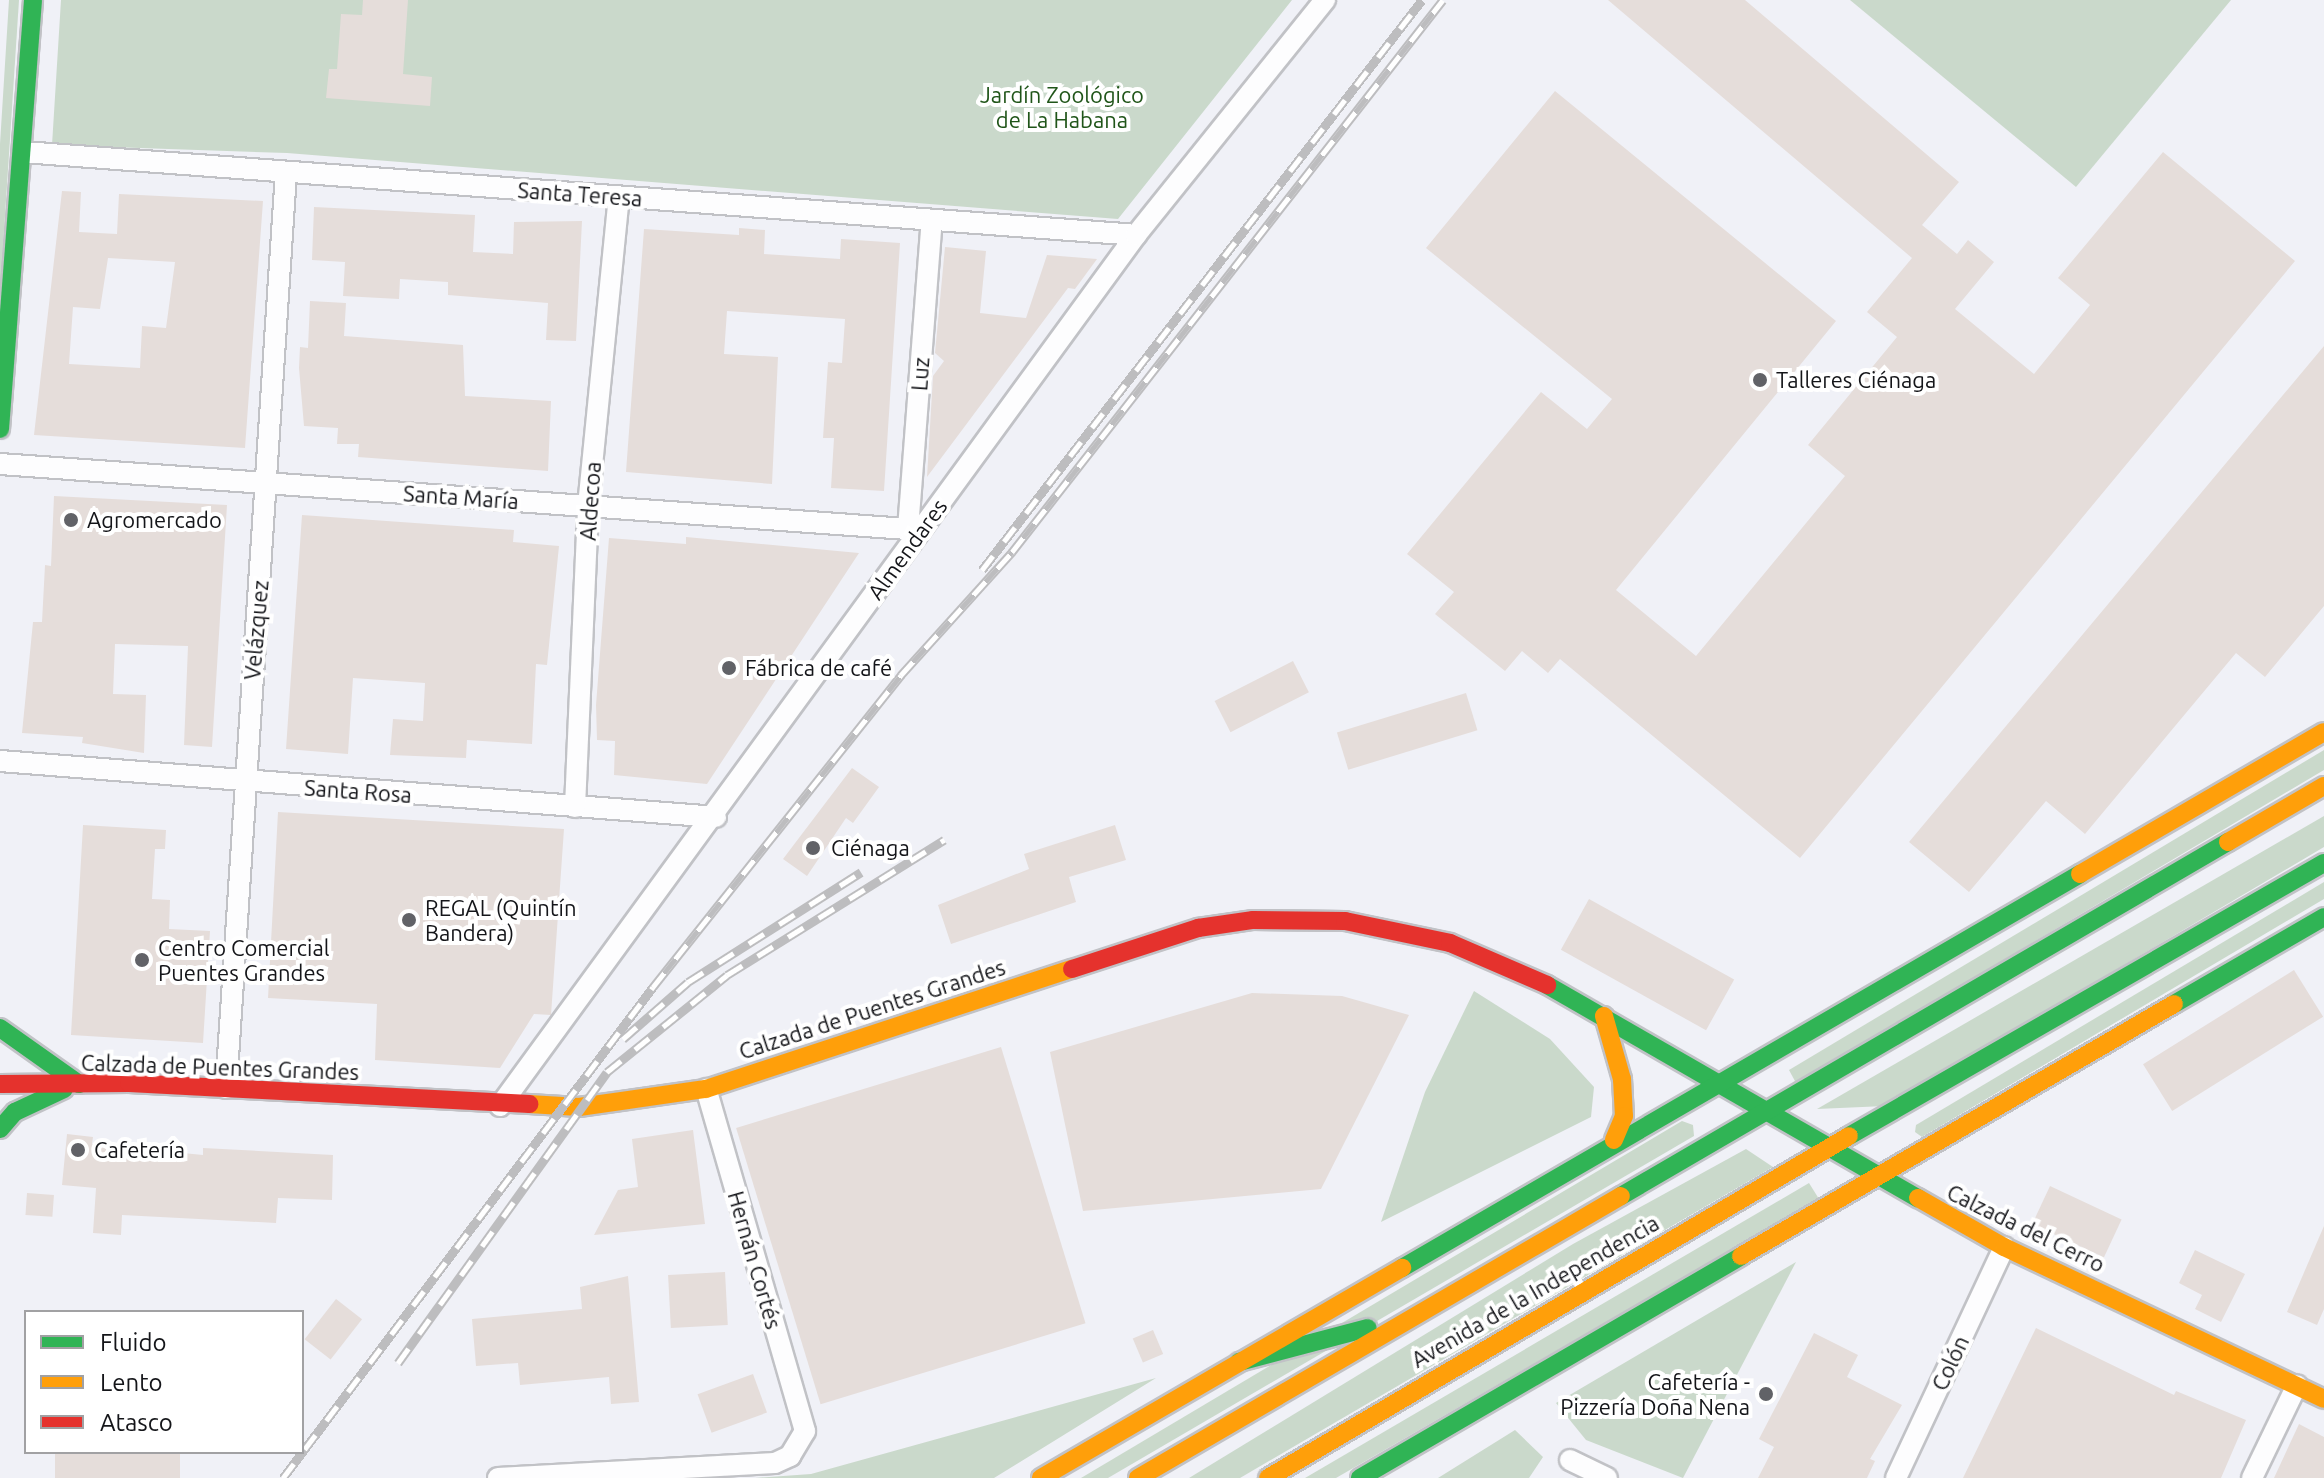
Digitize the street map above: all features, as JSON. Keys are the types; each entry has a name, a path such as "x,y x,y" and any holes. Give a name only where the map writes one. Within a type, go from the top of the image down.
{"main road":[{"path":"0,429 33,0"},
{"path":"1041,1478 1614,1140 2324,732"},
{"path":"1138,1478 2324,786"},
{"name":"Avenida de la Independencia","path":"1268,1478 2324,863"},
{"path":"1360,1478 2324,917"},
{"name":"Calzada de Puentes Grandes","path":"0,1084 226,1088 557,1109 706,1089 1140,944 1253,920 1345,921 1450,943 1521,970 1718,1080"},
{"path":"1604,1016 1622,1079 1624,1116 1614,1140"},
{"path":"0,1028 79,1084"},
{"name":"Calzada del Cerro","path":"1718,1080 1875,1177 2004,1247 2324,1399"},
{"path":"0,1129 15,1112 79,1084"},
{"path":"1239,1362 1417,1315"}],"street":[{"name":"Almendares","path":"500,1106 716,817 914,529 1136,235 1325,0"},
{"name":"Santa Teresa","path":"23,152 1136,235"},
{"name":"Velázquez","path":"226,1088 243,782 269,483 286,172"},
{"name":"Aldecoa","path":"575,807 588,506 619,197"},
{"name":"Luz","path":"914,529 932,220"},
{"name":"Santa María","path":"0,464 914,529"},
{"name":"Santa Rosa","path":"0,761 716,817"},
{"name":"Hernán Cortés","path":"498,1478 775,1463 790,1456 805,1431 706,1089"},
{"name":"Colón","path":"1896,1478 2004,1247"},
{"path":"2252,1478 2297,1385"},
{"path":"1570,1460 1607,1478"}],"green space":[{"path":"9,0 19,0 0,293 0,144"},
{"name":"Jardín Zoológico de La Habana","path":"61,0 1292,0 1118,219 287,153 52,145"},
{"path":"1850,0 2231,0 2076,187"},
{"path":"2324,750 2324,770 1796,1083 1789,1070"},
{"path":"2324,816 2324,847 1885,1106 1817,1109"},
{"path":"2324,882 2324,899 1922,1137 1915,1132 1916,1125"},
{"path":"1474,991 1550,1039 1594,1087 1591,1117 1381,1222 1425,1092"},
{"path":"1682,1121 1693,1125 1694,1136 1108,1478 1081,1478"},
{"path":"1746,1149 1773,1167 1240,1478 1189,1478 1573,1244"},
{"path":"1809,1183 1819,1199 1336,1478 1305,1478"},
{"path":"1796,1262 1683,1478 1586,1440 1556,1403"},
{"path":"1156,1378 994,1478 755,1478 811,1474"},
{"path":"1515,1430 1543,1457 1529,1478 1438,1478"}],"building":[{"path":"363,0 408,0 403,74 432,77 430,106 326,98 329,69 337,69 341,14 362,15"},
{"path":"1608,0 1745,0 1959,182 1922,225 1957,254 1968,240 1994,262 1955,309 2034,374 2090,305 2058,278 2163,152 2295,261 1800,858 1560,659 1548,673 1522,651 1505,671 1435,614 1454,592 1407,554 1541,392 1587,429 1612,399 1426,248 1555,91 1836,321 1616,590 1696,656 1845,476 1808,445 1897,337 1867,312 1912,258"},
{"path":"62,191 81,192 79,232 117,234 119,194 263,201 245,448 34,435","holes":["108,258 175,262 166,328 142,326 140,368 69,364 73,307 100,309"]},
{"path":"314,207 475,215 473,252 513,254 514,222 582,221 576,341 546,340 548,303 448,295 448,282 400,279 399,299 343,296 345,262 312,260"},
{"path":"739,228 765,230 764,254 840,259 841,239 900,243 884,491 831,488 834,438 823,438 828,362 842,363 845,319 727,311 724,354 778,357 772,484 626,472 644,229 739,235"},
{"path":"945,247 986,251 980,313 1026,318 1047,255 1097,259 1075,289 1068,288 927,477 933,376 944,361 935,353"},
{"path":"310,301 346,303 344,336 463,345 465,396 551,401 548,471 358,457 359,444 337,444 338,428 304,426 300,347 308,348"},
{"path":"2324,346 2324,606 2265,677 2236,653 2085,834 2046,801 1969,892 1909,842"},
{"path":"54,496 227,505 212,747 184,745 188,646 115,644 113,694 146,695 144,753 82,743 83,737 22,733 33,622 42,622 45,565 51,566"},
{"path":"302,515 514,530 513,542 559,546 547,665 536,664 532,744 467,740 466,758 390,755 393,719 423,721 425,683 353,678 348,754 286,749"},
{"name":"Fábrica de café","path":"686,537 859,553 707,784 614,775 615,741 597,740 596,705 609,538 686,544"},
{"path":"1293,661 1309,692 1230,732 1215,701"},
{"path":"1466,693 1477,730 1348,770 1337,732"},
{"path":"852,768 879,787 853,823 846,818 807,876 783,859"},
{"path":"278,812 564,829 551,1015 534,1014 500,1068 375,1060 377,1004 268,998"},
{"name":"Centro Comercial Puentes Grandes","path":"83,825 166,830 165,849 155,849 152,899 170,900 169,929 210,931 203,1043 71,1035"},
{"path":"1115,825 1126,860 1069,877 1076,902 951,944 938,905 1029,869 1024,854"},
{"path":"1589,899 1734,979 1706,1030 1561,950"},
{"path":"2294,970 2323,1017 2172,1111 2143,1064"},
{"path":"1252,993 1342,996 1409,1015 1321,1189 1083,1211 1050,1052"},
{"path":"1001,1047 1085,1323 821,1404 736,1128"},
{"path":"693,1130 705,1224 594,1235 618,1190 638,1187 632,1139"},
{"path":"67,1134 93,1137 92,1144 203,1155 203,1148 333,1155 332,1200 278,1198 276,1223 122,1215 121,1235 93,1233 96,1188 62,1185"},
{"path":"2050,1186 2122,1219 2104,1257 2032,1224"},
{"path":"27,1193 54,1195 52,1217 25,1215"},
{"path":"2324,1226 2324,1309 2317,1325 2287,1312"},
{"path":"2195,1250 2245,1274 2221,1322 2195,1309 2202,1295 2179,1283"},
{"path":"725,1272 728,1325 671,1328 668,1275"},
{"path":"628,1276 639,1402 611,1404 609,1377 520,1385 518,1363 476,1366 472,1319 582,1309 580,1287"},
{"path":"336,1299 362,1319 331,1360 305,1339"},
{"path":"2036,1328 2174,1395 2176,1391 2246,1420 2221,1478 1963,1478"},
{"path":"1153,1330 1163,1354 1143,1363 1133,1339"},
{"path":"1814,1333 1858,1355 1847,1377 1902,1405 1870,1459 1875,1461 1867,1478 1758,1478 1774,1447 1759,1439"},
{"path":"753,1374 767,1413 712,1433 698,1394"},
{"path":"2299,1424 2324,1437 2324,1478 2274,1478"},
{"path":"55,1454 180,1454 180,1478 55,1478"}],"railway":[{"path":"982,570 1422,0"},
{"path":"304,1450 653,987 901,675 1012,552 1443,0"},
{"path":"398,1363 607,1072 727,975 944,840"},
{"path":"623,1039 688,982 861,872"},
{"path":"283,1478 301,1454"}],"traffic: fast":[{"path":"0,429 33,0"},
{"path":"1621,1196 2228,842"},
{"path":"1849,1136 2324,863"},
{"path":"1402,1268 2080,874"},
{"path":"2174,1004 2324,917"},
{"path":"1547,985 1918,1198"},
{"path":"0,1028 79,1084"},
{"path":"0,1129 15,1112 64,1089"},
{"path":"1360,1478 1741,1256"},
{"path":"1239,1362 1368,1328"}],"traffic: slow":[{"path":"2080,874 2324,732"},
{"path":"2228,842 2324,786"},
{"path":"529,1104 579,1107 706,1089 1072,969"},
{"path":"1741,1256 2174,1004"},
{"path":"1604,1016 1622,1079 1624,1116 1614,1140"},
{"path":"1268,1478 1849,1136"},
{"path":"1138,1478 1621,1196"},
{"path":"1918,1198 2004,1247 2324,1399"},
{"path":"1041,1478 1402,1268"}],"traffic: jam":[{"path":"1072,969 1198,928 1253,920 1345,921 1450,943 1547,985"},
{"path":"0,1084 129,1083 529,1104"}],"place":[{"name":"Talleres Ciénaga","path":"1760,380"},
{"name":"Agromercado","path":"71,520"},
{"name":"Fábrica de café","path":"729,668"},
{"name":"Ciénaga","path":"813,848"},
{"name":"REGAL (Quintín Bandera)","path":"409,920"},
{"name":"Centro Comercial Puentes Grandes","path":"142,960"},
{"name":"Cafetería","path":"78,1150"},
{"name":"Cafetería - Pizzería Doña Nena","path":"1766,1394"}]}
